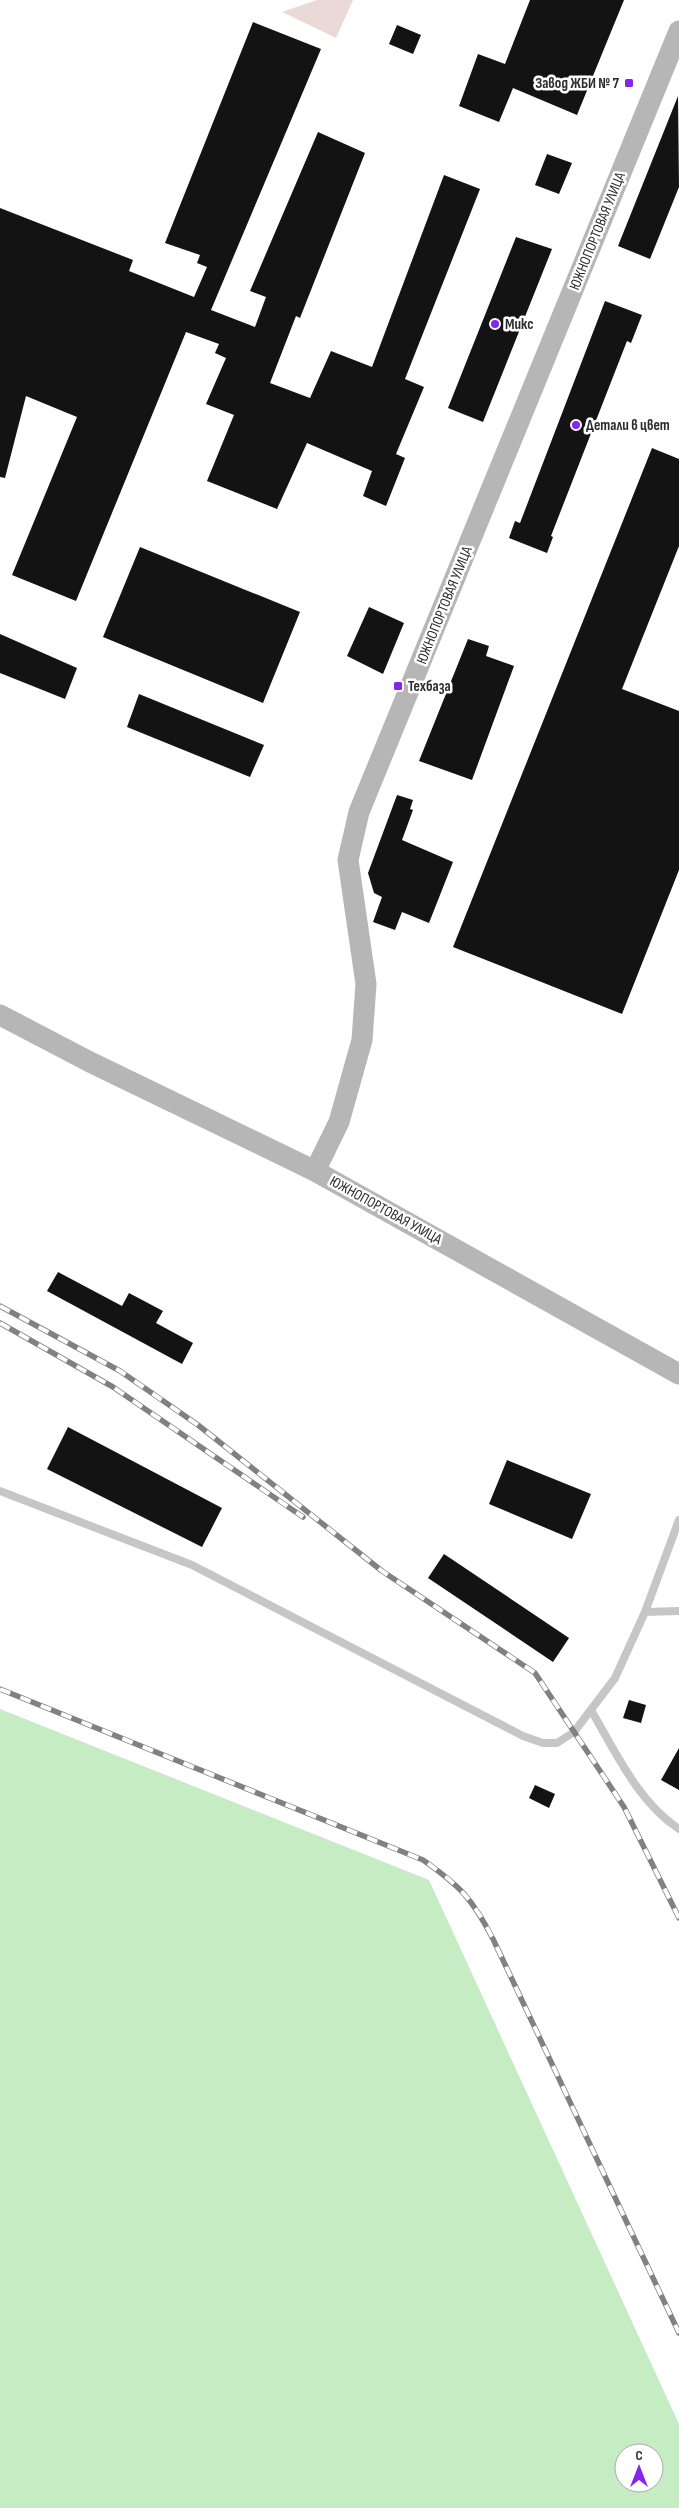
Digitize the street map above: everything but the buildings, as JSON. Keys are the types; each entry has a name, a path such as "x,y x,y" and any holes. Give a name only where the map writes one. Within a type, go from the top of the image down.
{"street":[{"name":"ЮЖНОПОРТОВАЯ УЛИЦА","path":"679,31 359,812 348,860 366,984 362,1040 340,1122 315,1171 679,1374"},
{"path":"0,1016 90,1062 315,1171"}],"lane":[{"path":"0,1491 192,1565 523,1736 543,1743 557,1743 574,1732 615,1678 646,1612 679,1520"},
{"path":"646,1612 679,1611"},
{"path":"591,1710 648,1801 668,1822 679,1829"}],"shaded area":[{"path":"317,0 353,0 336,38 282,12"},
{"path":"0,1709 429,1880 679,2424 679,2508 0,2508"}],"railway":[{"path":"0,1306 120,1371 198,1425 382,1571 535,1673 624,1807 679,1918"},
{"path":"0,1323 113,1387 303,1517"},
{"path":"0,1689 423,1860 456,1886 478,1913 493,1939 679,2333"}],"place":[{"name":"Завод ЖБИ № 7","path":"629,83"},
{"name":"Микс","path":"495,324"},
{"name":"Детали в цвет","path":"576,425"},
{"name":"Техбаза","path":"398,686"}]}
